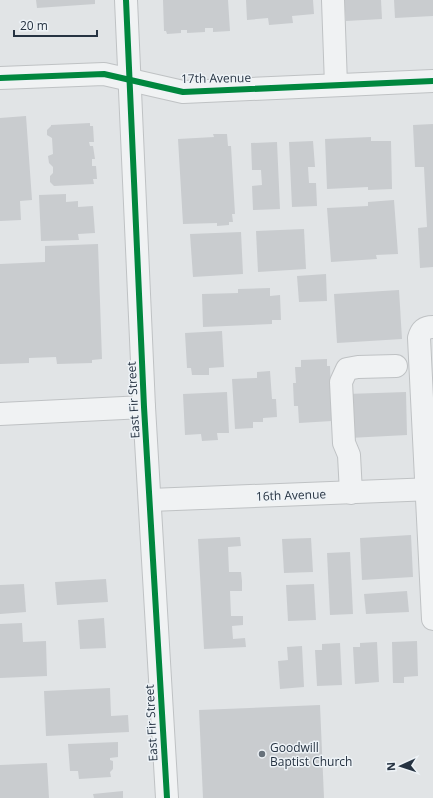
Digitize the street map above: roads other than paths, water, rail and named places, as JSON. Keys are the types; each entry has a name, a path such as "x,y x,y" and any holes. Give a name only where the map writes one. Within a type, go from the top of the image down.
{"street":[{"name":"East Fir Street","path":"126,0 144,407 167,798"},
{"path":"333,0 336,85"},
{"name":"17th Avenue","path":"0,78 104,74 183,92 433,81"},
{"path":"433,327 424,328 419,338 429,490 433,619"},
{"path":"351,493 349,455 344,443 341,382 347,368 396,366"},
{"path":"0,414 144,407"},
{"name":"16th Avenue","path":"150,500 429,490"}],"place":[{"name":"Goodwill Baptist Church","path":"262,754"}]}
